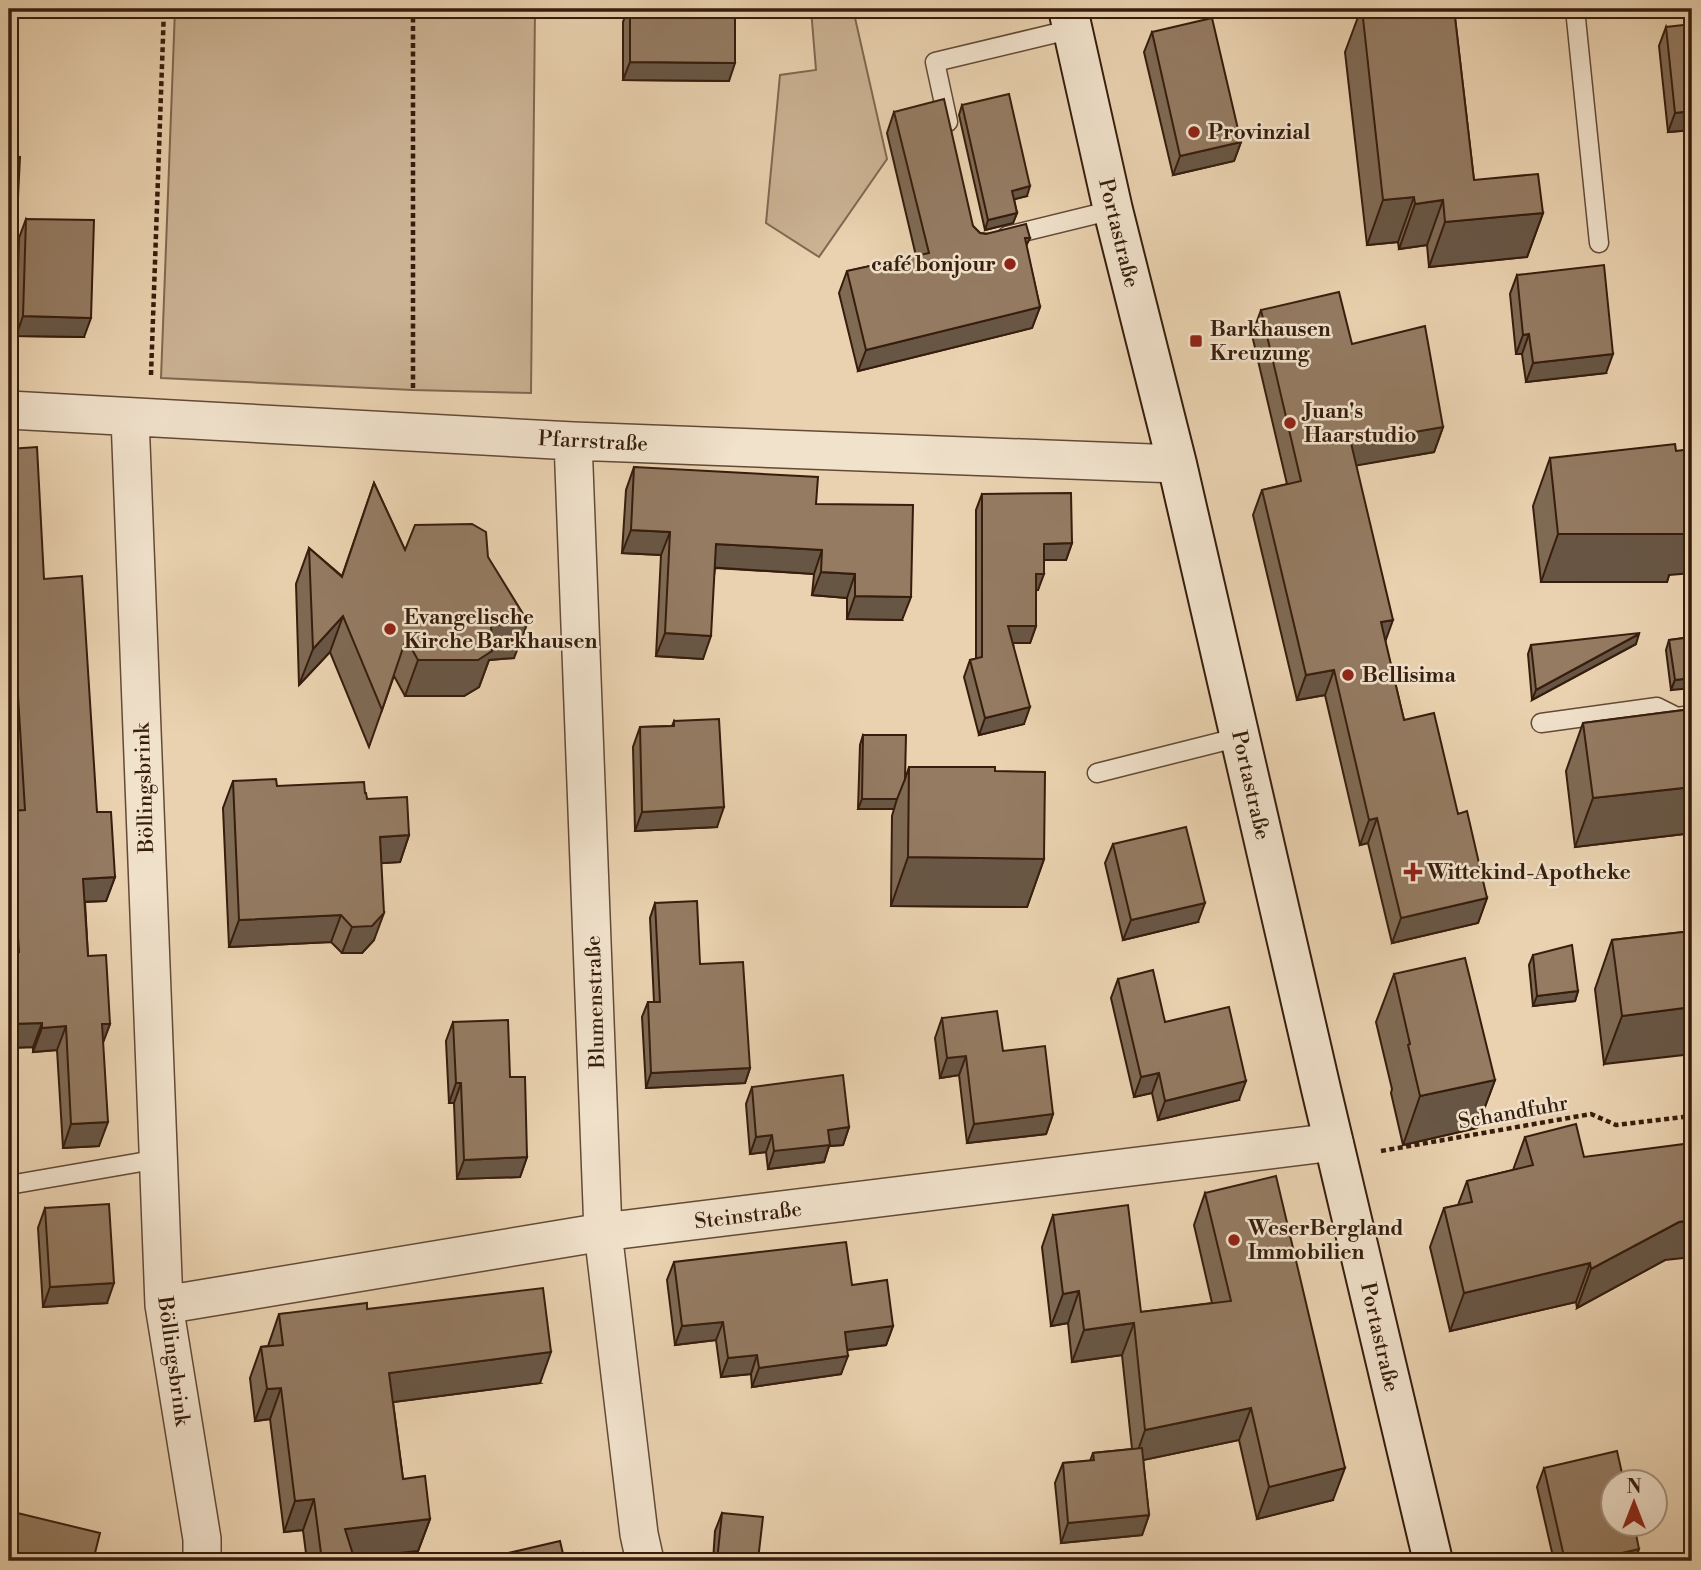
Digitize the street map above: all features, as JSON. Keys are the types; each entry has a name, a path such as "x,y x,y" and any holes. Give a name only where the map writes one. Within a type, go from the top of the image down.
{"main road":[{"name":"Portastraße","path":"1070,19 1113,210 1177,464 1433,1561"}],"street":[{"name":"Pfarrstraße","path":"9,410 573,441 1177,464"},
{"name":"Böllingsbrink","path":"139,417 164,1305 202,1539 202,1561"},
{"name":"Blumenstraße","path":"573,441 603,1233 639,1534 645,1561"},
{"name":"Steinstraße","path":"164,1305 603,1233 1336,1151"}],"lane":[{"path":"1575,9 1598,243"},
{"path":"953,140 935,62 1070,19"},
{"path":"989,240 1113,210"},
{"path":"1541,723 1657,707 1677,717 1692,715"},
{"path":"1097,773 1240,737"},
{"path":"9,1185 159,1159"}],"path":[{"path":"139,417 164,9"},
{"path":"412,9 414,431"},
{"name":"Schandfuhr","path":"1336,1151 1591,1114 1616,1125 1692,1116"}],"shaded area":[{"path":"175,9 535,9 531,393 161,378"},
{"path":"811,9 853,9 887,159 819,257 766,223 780,75 816,70"}],"building":[{"path":"630,9 735,9 735,63 630,62"},
{"path":"1362,9 1454,9 1474,180 1538,174 1543,213 1445,222 1443,200 1415,204 1414,197 1383,200"},
{"path":"1212,18 1241,142 1180,156 1152,32"},
{"path":"1692,24 1692,111 1675,113 1666,27"},
{"path":"1009,94 1030,186 1012,191 1017,213 988,220 962,105"},
{"path":"944,99 973,226 980,233 986,234 1026,224 1030,238 1025,238 1040,307 866,350 847,271 929,253 894,112"},
{"path":"9,156 20,157 18,197 9,196"},
{"path":"26,219 94,220 91,318 23,316"},
{"path":"1604,265 1613,354 1533,363 1529,334 1523,335 1517,275"},
{"path":"1339,292 1352,344 1425,326 1443,427 1351,443 1393,620 1381,622 1404,720 1434,713 1458,814 1467,811 1487,898 1401,918 1377,818 1369,820 1334,670 1306,675 1262,490 1301,481 1261,310"},
{"path":"1675,444 1676,451 1692,449 1692,526 1685,527 1685,534 1558,534 1550,458"},
{"path":"37,447 44,579 82,576 97,812 111,812 115,877 83,879 88,956 106,955 110,1024 102,1024 108,1122 71,1124 66,1026 42,1028 42,1023 10,1024 9,953 19,952 12,846 9,847 9,811 25,810 16,663 9,663 9,449"},
{"path":"634,467 818,477 816,504 913,505 911,597 855,596 855,574 821,572 822,550 716,544 711,636 665,633 670,532 631,530"},
{"name":"Evangelische Kirche Barkhausen","path":"374,483 405,550 415,525 472,524 486,532 488,557 528,622 491,625 492,651 478,660 418,660 406,639 382,710 343,616 313,649 309,548 342,577"},
{"path":"1071,493 1072,543 1044,544 1044,574 1036,574 1036,626 1008,626 1030,707 985,718 970,660 982,657 982,494"},
{"path":"1639,634 1536,690 1531,645"},
{"path":"1692,637 1692,678 1675,680 1669,640"},
{"path":"1692,709 1692,787 1593,798 1583,723"},
{"path":"719,719 724,807 642,812 640,727 674,726 674,721"},
{"path":"863,735 906,735 905,779 897,799 862,799"},
{"path":"909,767 995,767 995,771 1045,772 1044,859 908,857"},
{"path":"276,779 277,786 364,782 367,799 407,797 409,835 380,837 384,913 372,926 352,927 341,915 239,920 233,781"},
{"path":"1186,827 1205,903 1131,920 1113,844"},
{"path":"697,901 700,964 743,962 750,1068 651,1073 648,1002 660,1002 655,903"},
{"path":"1692,931 1692,1007 1622,1016 1612,940"},
{"path":"1572,945 1578,991 1537,996 1533,955"},
{"path":"1465,958 1495,1080 1420,1096 1394,974"},
{"path":"1153,970 1165,1022 1229,1007 1246,1081 1165,1101 1159,1073 1141,1077 1118,979"},
{"path":"997,1011 1003,1051 1045,1046 1053,1114 974,1124 966,1056 947,1058 942,1018"},
{"path":"508,1020 510,1077 525,1077 527,1157 464,1160 461,1083 456,1083 453,1022"},
{"path":"843,1075 849,1127 828,1130 830,1145 774,1151 772,1135 756,1137 752,1087"},
{"path":"1576,1124 1584,1157 1692,1143 1692,1220 1679,1222 1591,1269 1590,1263 1464,1293 1444,1208 1472,1202 1467,1181 1533,1165 1525,1137"},
{"path":"1276,1176 1345,1468 1269,1487 1251,1408 1145,1430 1134,1323 1084,1330 1079,1291 1063,1294 1053,1215 1128,1205 1141,1312 1231,1301 1205,1193"},
{"path":"109,1204 114,1283 50,1287 45,1208"},
{"path":"846,1242 852,1285 887,1280 893,1326 845,1332 848,1356 759,1368 757,1355 728,1358 723,1322 682,1326 674,1262"},
{"path":"543,1288 551,1352 389,1373 403,1479 425,1476 430,1519 345,1529 355,1561 322,1561 314,1499 295,1501 281,1388 267,1389 261,1347 283,1345 279,1314 367,1303 367,1309"},
{"path":"1142,1448 1149,1515 1068,1523 1063,1463 1094,1460 1093,1453"},
{"path":"1617,1451 1621,1468 1600,1468 1600,1538 1637,1538 1639,1549 1613,1555 1614,1561 1565,1561 1544,1468"},
{"path":"9,1511 100,1533 93,1561 19,1561 20,1559 9,1556"},
{"path":"722,1513 763,1517 758,1560 780,1554 782,1561 717,1561"},
{"path":"560,1541 564,1558 583,1553 585,1561 488,1561 487,1558"}],"place":[{"name":"Provinzial","path":"1194,132"},
{"name":"café bonjour","path":"1010,264"},
{"name":"Barkhausen Kreuzung","path":"1196,341"},
{"name":"Juan's Haarstudio","path":"1290,423"},
{"name":"Evangelische Kirche Barkhausen","path":"390,629"},
{"name":"Bellisima","path":"1348,675"},
{"name":"Wittekind-Apotheke","path":"1413,872"},
{"name":"WeserBergland Immobilien","path":"1234,1240"}]}
